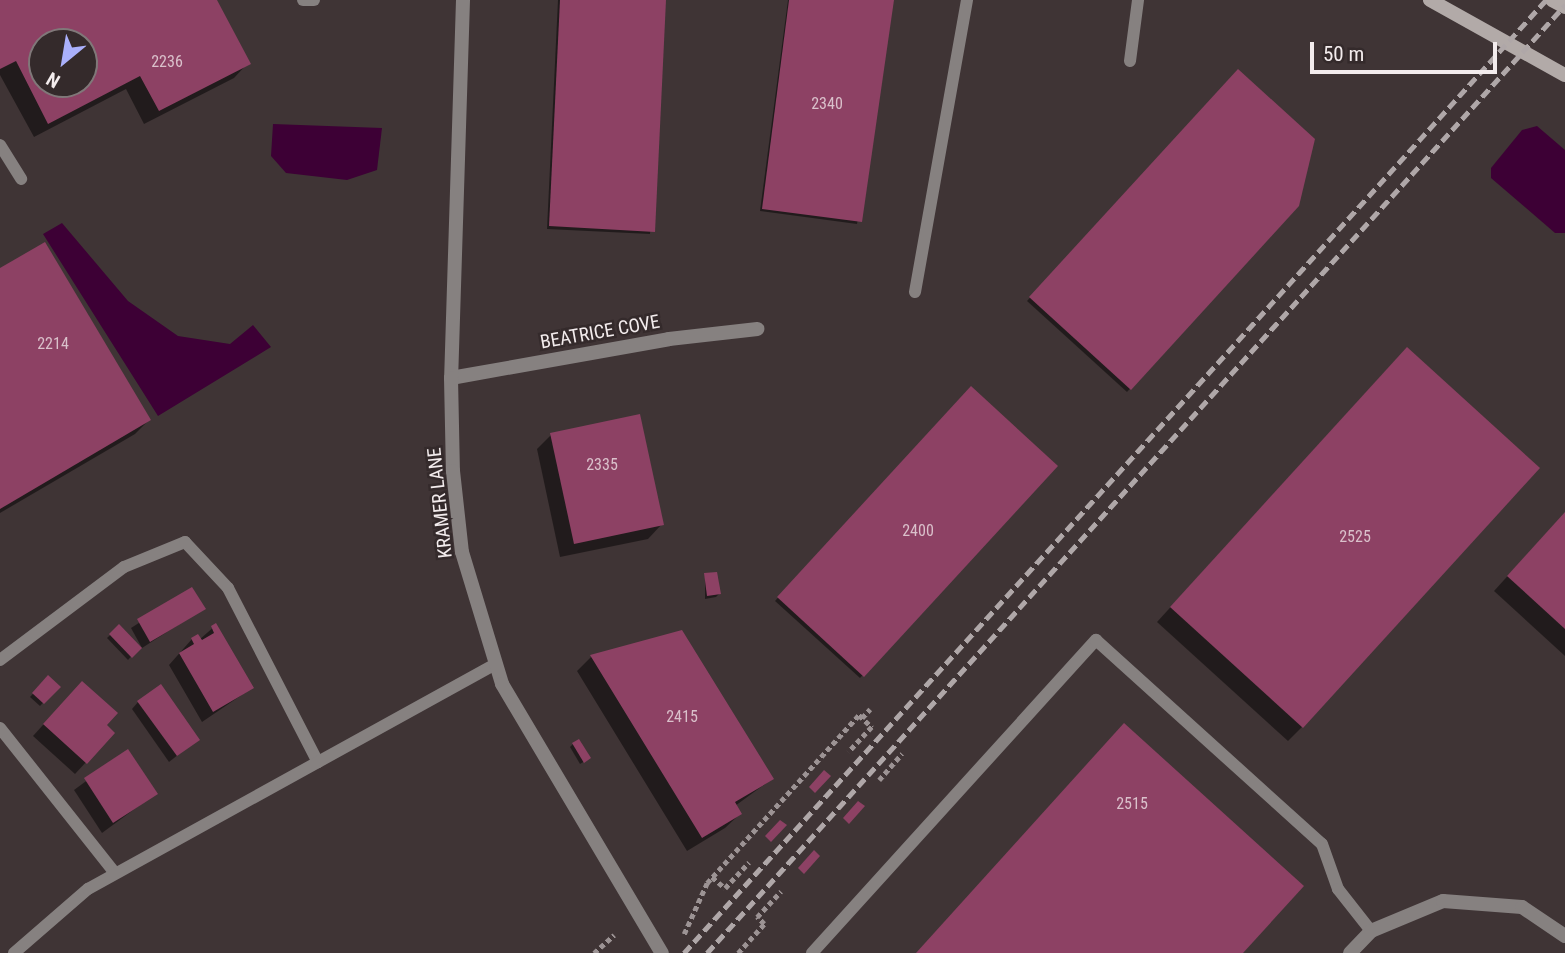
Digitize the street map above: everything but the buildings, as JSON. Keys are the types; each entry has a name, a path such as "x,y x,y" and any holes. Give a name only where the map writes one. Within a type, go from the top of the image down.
{"main road":[{"path":"1430,0 1565,75"},
{"path":"1552,0 1565,7"}],"street":[{"name":"KRAMER LANE","path":"463,0 451,378 453,471 462,552 495,665 662,953"},
{"name":"BEATRICE COVE","path":"451,378 670,339 757,329"},
{"path":"1349,953 1371,931 1443,901 1522,907 1565,936"}],"lane":[{"path":"303,0 314,0"},
{"path":"915,292 967,0"},
{"path":"1130,61 1138,0"},
{"path":"0,145 21,179"},
{"path":"0,660 124,568 185,542 228,588 318,762"},
{"path":"812,953 1096,640 1322,844 1338,889 1371,931"},
{"path":"14,953 88,889 495,665"},
{"path":"0,728 116,873"}],"path":[{"path":"862,718 870,709"},
{"path":"684,934 712,877 859,715 872,727 849,752"},
{"path":"879,780 902,754"},
{"path":"712,877 725,888 749,862"},
{"path":"738,953 764,924 757,917 781,891"},
{"path":"594,953 614,935"}],"shaded area":[{"path":"273,124 382,128 377,170 347,180 286,173 271,156"},
{"path":"1537,126 1565,150 1565,233 1555,233 1491,178 1491,168 1522,130"},
{"path":"62,223 128,301 178,336 230,344 253,325 271,347 158,416 43,234"}],"railway":[{"path":"684,953 1546,0"},
{"path":"707,953 1565,5"}]}
